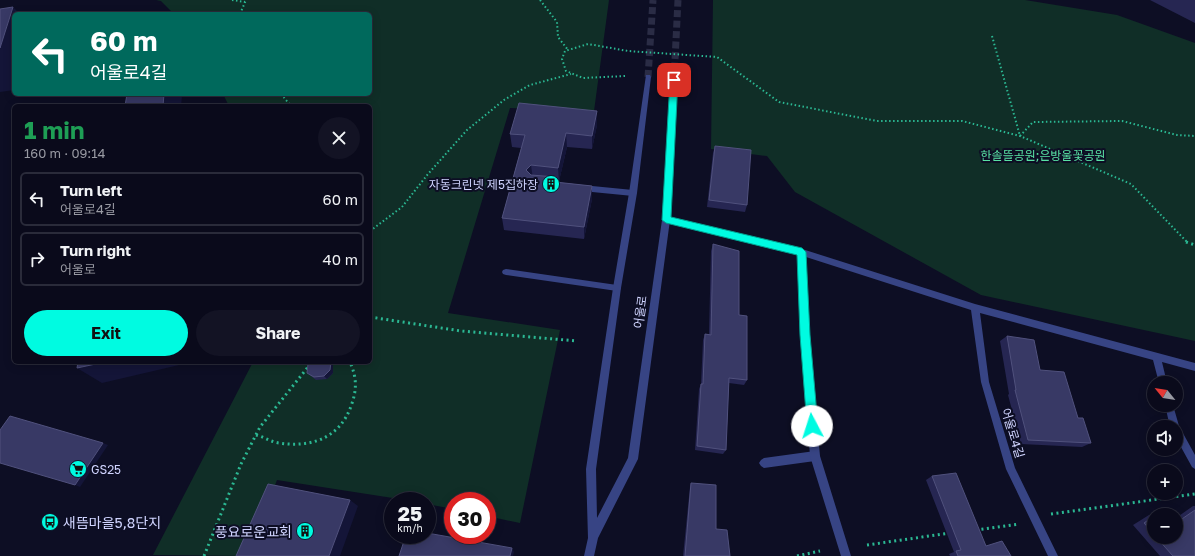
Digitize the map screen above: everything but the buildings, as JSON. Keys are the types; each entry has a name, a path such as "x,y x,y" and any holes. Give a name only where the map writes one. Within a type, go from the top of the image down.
{"street":[{"name":"어울로","path":"589,556 593,538 591,469 617,288 633,193 648,77"},
{"name":"어울로","path":"593,538 633,459 666,220 674,80"},
{"path":"572,187 633,193"},
{"path":"666,220 802,252 975,308 1156,358 1195,367"},
{"path":"802,252 805,335 815,456 846,556"},
{"path":"506,272 617,288"},
{"name":"어울로4길","path":"975,308 985,382 1011,469 1054,556"},
{"path":"1156,358 1161,376"},
{"path":"1183,441 1195,464"},
{"path":"764,463 815,456"}],"path":[{"path":"232,0 246,1 241,12"},
{"path":"540,0 557,22 558,37 568,50"},
{"path":"992,36 1020,136"},
{"path":"625,76 583,78 566,71 562,59 565,52 568,50 588,44 628,51 718,57 779,102 877,121 962,121 1020,136 1131,184 1186,242 1195,245"},
{"path":"372,230 402,207 428,174 467,130 504,100 530,85 572,73"},
{"path":"283,96 290,104"},
{"path":"1020,136 1033,122 1122,121 1177,135 1195,136"},
{"path":"372,317 461,331 577,341"},
{"path":"204,556 241,464 260,427 310,364"},
{"path":"256,435 279,443 301,444 324,440 339,429 351,409 357,385 351,364"},
{"path":"1051,514 1195,494"},
{"path":"973,530 1019,524"},
{"path":"867,545 958,532"},
{"path":"797,556 820,552"}],"green space":[{"path":"156,0 609,0 594,111 510,108 448,313 560,330 520,523 496,518 496,492 444,492 444,507 436,506 436,492 384,492 384,497 277,480 248,556 153,555 252,364 372,364 372,104 228,104 224,96 372,96 372,12 172,12 161,1"},
{"name":"한솔뜰공원;은방울꽃공원","path":"713,0 1025,0 1117,15 1195,43 1195,341 981,295 795,192 767,156 711,149"}],"tunnel":[{"path":"648,77 653,0"},
{"path":"674,80 678,0"}],"place":[{"name":"자동크린넷 제5집하장","path":"551,184"},
{"name":"GS25","path":"78,469"},
{"name":"새뜸마을5,8단지","path":"50,522"},
{"name":"풍요로운교회","path":"305,531"}],"route":[{"path":"674,80 666,220 802,252 805,335 812,426"}]}
